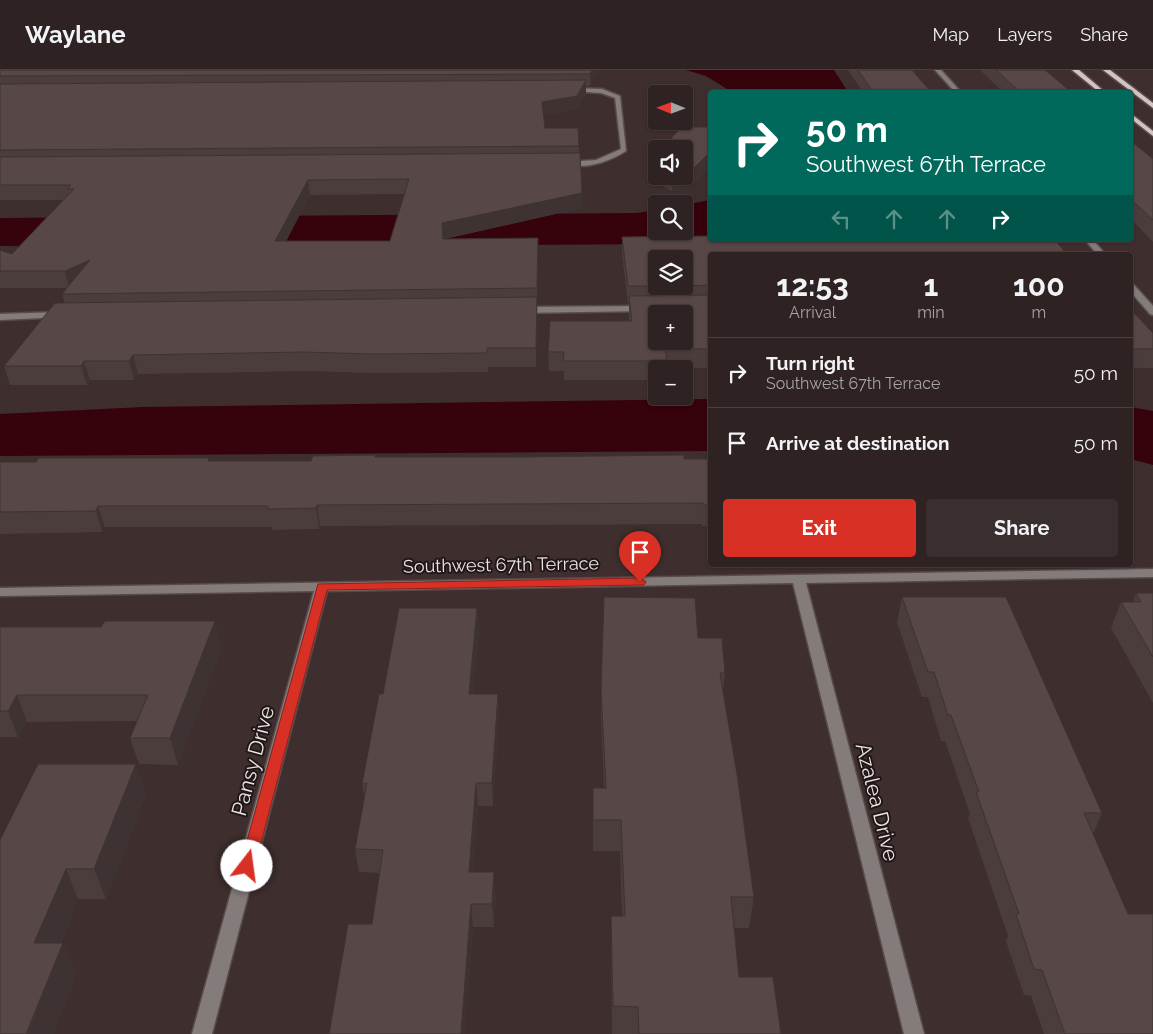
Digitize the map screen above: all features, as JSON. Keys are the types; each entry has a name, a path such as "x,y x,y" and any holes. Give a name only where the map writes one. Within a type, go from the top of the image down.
{"main road":[{"path":"1075,70 1100,90"},
{"path":"1106,70 1132,90"},
{"path":"1133,91 1153,106"},
{"path":"1133,117 1153,134"}],"street":[{"path":"938,70 956,90"},
{"path":"555,164 584,164 611,159 624,150 618,97 602,91 562,89"},
{"path":"1091,242 1099,252"},
{"path":"1133,289 1150,308"},
{"path":"1133,305 1150,308"},
{"path":"512,310 648,309"},
{"path":"0,317 66,315"},
{"name":"Southwest 67th Terrace","path":"0,592 1153,573"},
{"name":"Azalea Drive","path":"798,580 914,1034"},
{"name":"Pansy Drive","path":"202,1034 322,586"}],"shaded area":[{"path":"686,70 834,70 847,90 729,90 706,76"},
{"path":"708,200 708,242 874,243 0,246 0,218 637,213 648,211 648,240 693,240 693,203"},
{"path":"693,399 708,399 708,451 0,456 0,414 143,407 648,400 648,405 693,405"},
{"path":"1133,408 1153,411 1153,465 1133,460"}],"building":[{"path":"0,70 592,70 590,74 0,76"},
{"path":"858,70 912,70 929,90 872,90"},
{"path":"996,70 1045,70 1069,90 1018,90"},
{"path":"586,80 577,96 542,102 545,128 578,128 579,146 0,150 0,84"},
{"path":"693,127 708,127 708,154 693,169 693,140 670,140 678,130 693,130"},
{"path":"1133,142 1153,159 1153,220 1133,201"},
{"path":"580,153 582,193 442,223 443,239 538,238 537,288 62,294 90,260 65,271 0,271 0,250 12,254 74,189 67,189 71,185 0,185 0,157","holes":["409,179 390,241 275,241 308,180"]},
{"path":"693,236 708,236 708,242 1057,242 1065,252 708,252 708,285 693,286 693,250 648,250 648,286 628,286 622,237 648,237 648,240 693,240"},
{"path":"708,295 708,349 693,349 693,305 648,305 648,350 665,350 667,360 563,361 564,352 548,352 550,321 632,321 629,296"},
{"path":"537,297 536,348 487,348 487,353 371,354 304,352 133,355 129,361 84,361 81,366 4,366 55,303"},
{"path":"1133,314 1153,333 1153,349 1133,349"},
{"path":"684,455 684,459 708,459 708,505 703,503 317,505 316,508 268,509 268,506 98,506 96,511 0,512 0,462 36,462 39,458 209,458 208,461 311,461 313,456 520,457"},
{"path":"1136,593 1153,593 1153,657 1121,602 1141,602"},
{"path":"604,597 695,598 698,638 722,638 725,673 720,673 737,774 754,897 731,897 739,977 773,977 781,1034 639,1034 638,1007 613,1006 611,916 625,916 621,820 593,820 593,788 606,788 601,690"},
{"path":"902,597 1006,597 1102,813 1084,813 1128,914 1153,914 1153,1034 1065,1034 1042,970 1034,969 1016,914 1019,914 976,792 979,792 951,715 948,715 934,672 928,672"},
{"path":"399,608 477,608 469,694 498,694 492,783 476,783 469,872 494,872 492,904 471,904 461,1034 329,1034 348,924 372,924 383,850 355,849 367,783 362,784 379,694 383,694"},
{"path":"105,621 215,621 170,738 130,738 148,695 17,695 8,711 0,711 0,627 101,627"},
{"path":"38,764 136,764 94,869 66,869 34,943 63,943 26,1034 0,1034 0,840"}],"route":[{"path":"247,866 322,586 640,582"}]}
